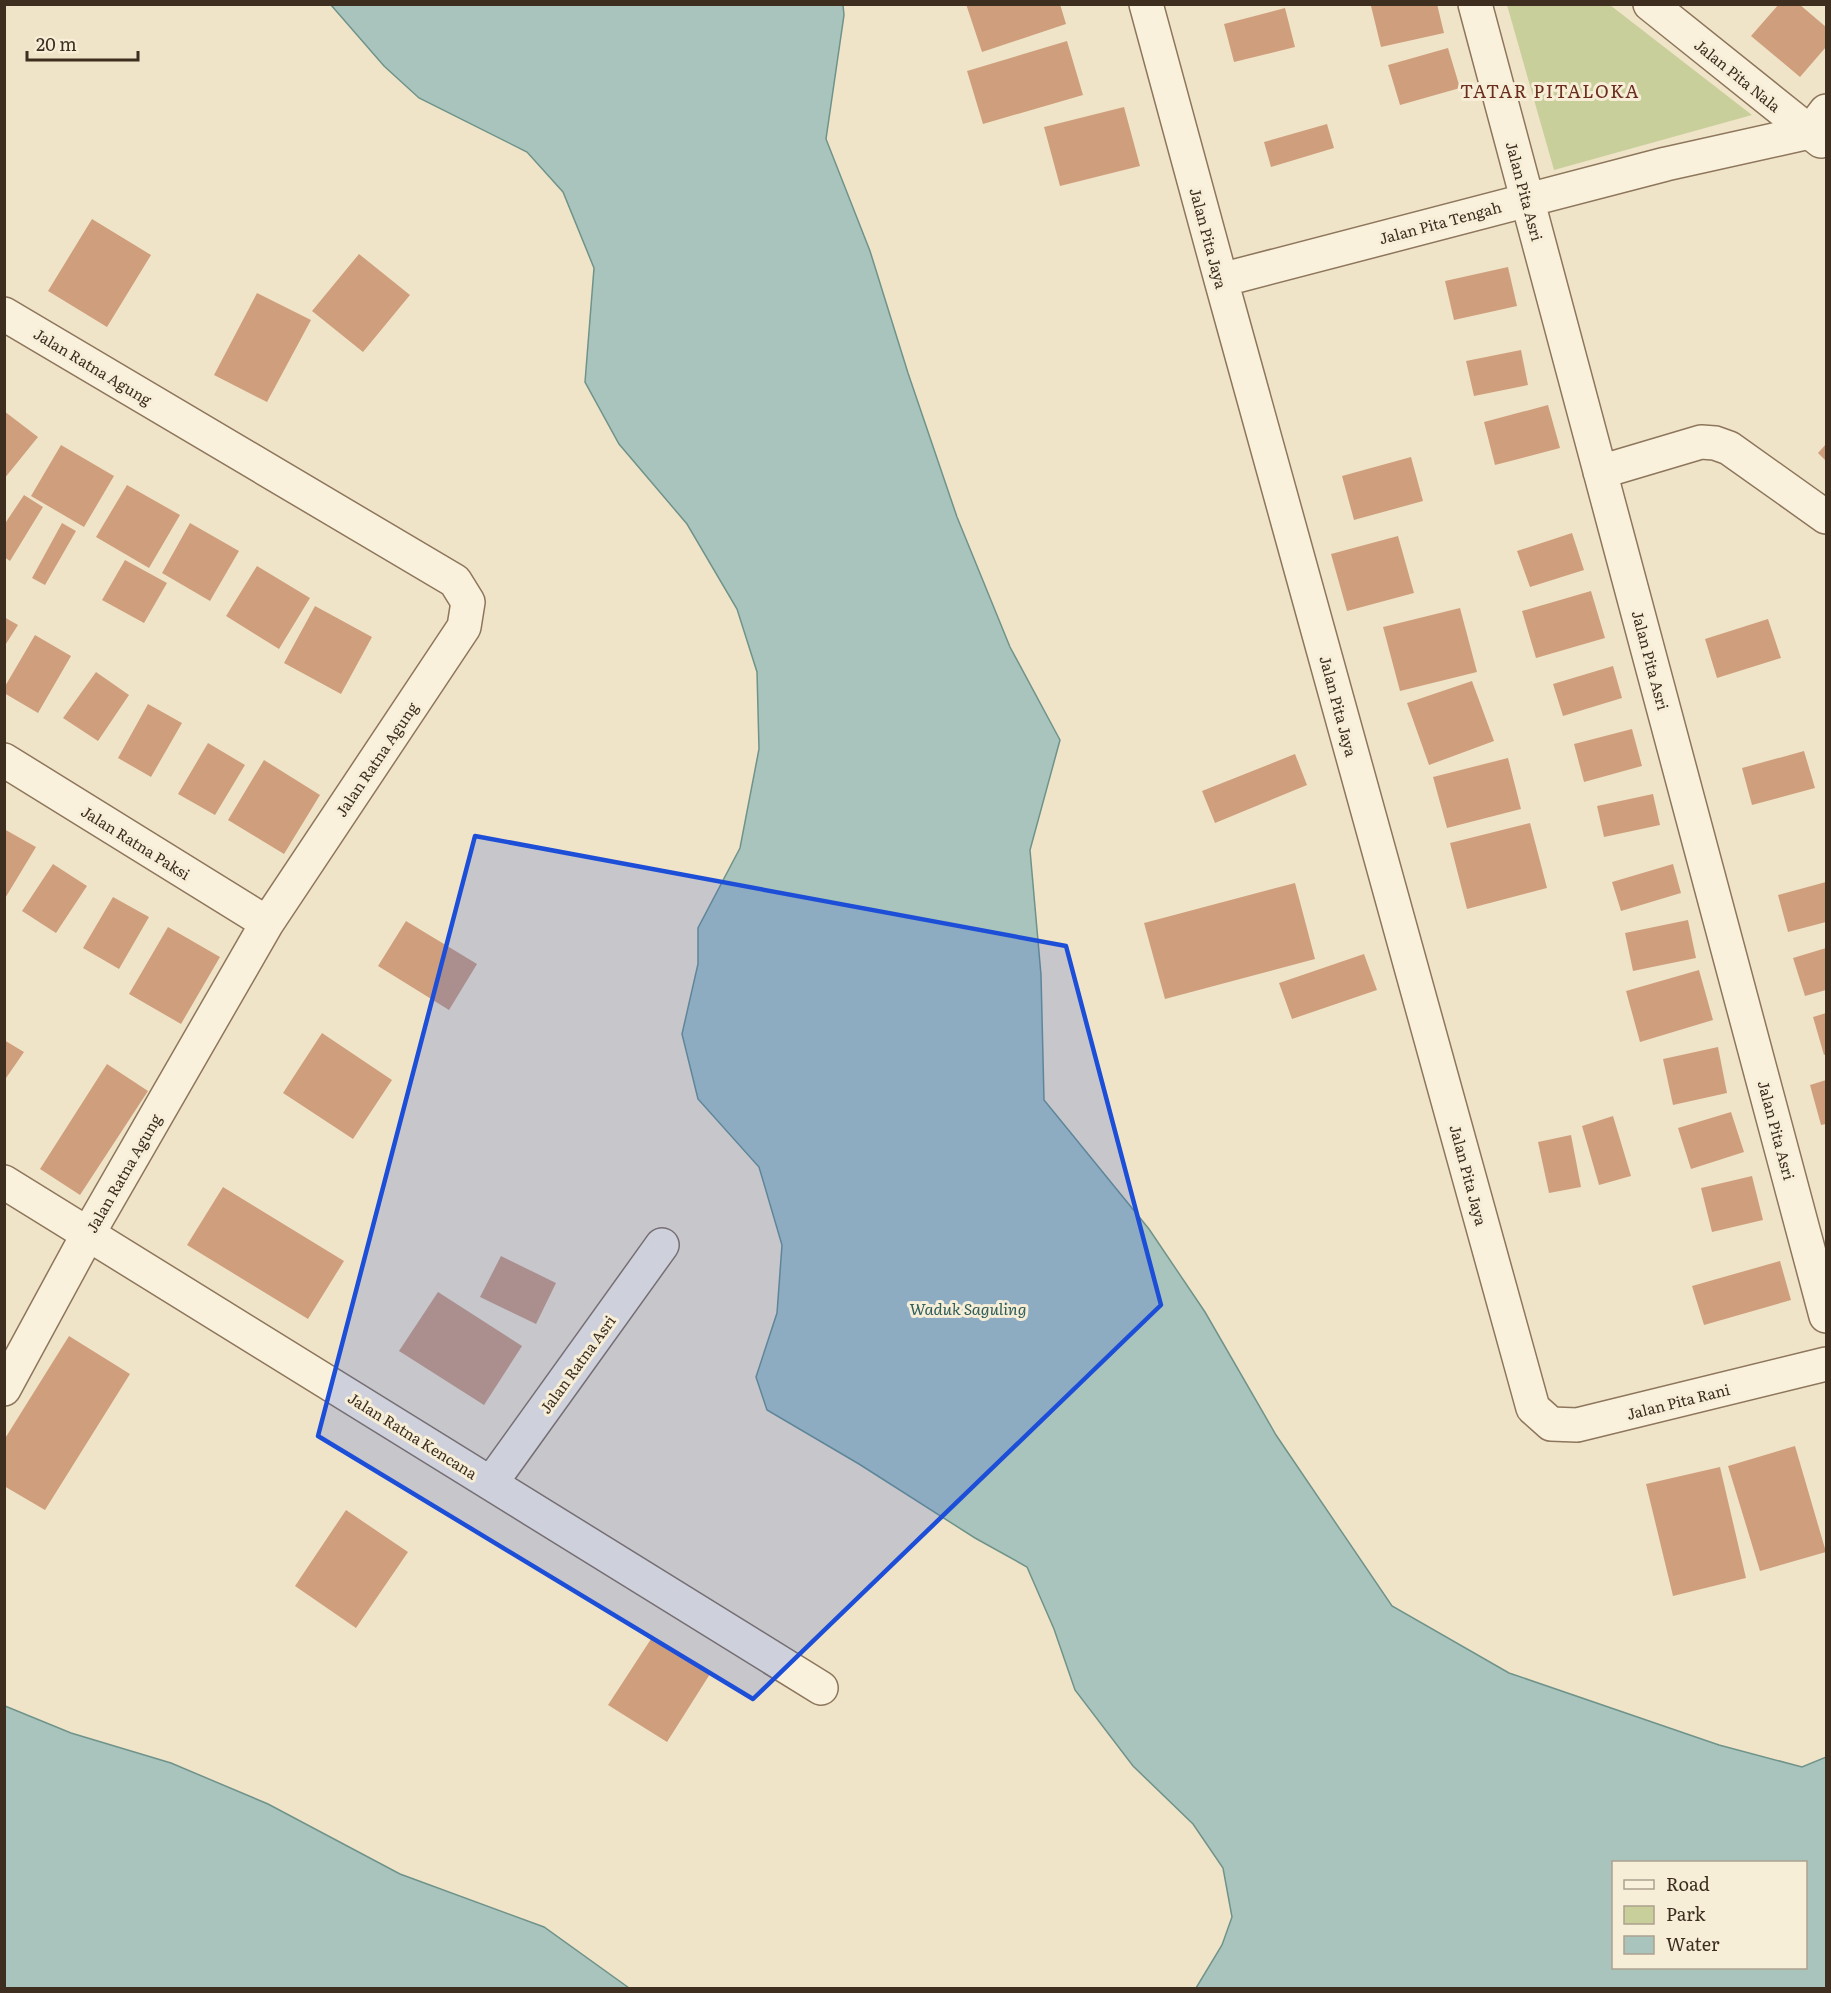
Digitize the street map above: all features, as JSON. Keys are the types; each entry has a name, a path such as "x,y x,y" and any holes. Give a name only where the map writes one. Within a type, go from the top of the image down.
{"street":[{"name":"Jalan Pita Jaya","path":"1146,4 1533,1408"},
{"name":"Jalan Pita Asri","path":"1475,4 1827,1316"},
{"name":"Jalan Pita Nala","path":"1650,4 1821,130"},
{"name":"Jalan Pita Tengah","path":"1221,280 1666,164 1821,130"},
{"name":"Jalan Ratna Agung","path":"4,314 455,581 468,602 464,627 267,923 88,1234 4,1389"},
{"path":"1600,472 1701,442 1715,443 1729,448 1827,517"},
{"name":"Jalan Ratna Paksi","path":"4,760 267,923"},
{"name":"Jalan Ratna Kencana","path":"4,1182 821,1688"},
{"name":"Jalan Ratna Asri","path":"491,1484 662,1245"},
{"name":"Jalan Pita Rani","path":"1533,1408 1551,1424 1577,1425 1827,1364"}],"highlighted area":[{"path":"475,836 1066,946 1161,1305 753,1699 318,1436"}],"green space":[{"path":"1507,5 1610,5 1752,115 1554,170"}],"water":[{"name":"Waduk Saguling","path":"331,5 843,5 844,15 826,139 870,251 908,373 957,517 1010,647 1060,740 1030,850 1041,975 1044,1100 1149,1229 1205,1312 1276,1435 1392,1606 1509,1673 1719,1745 1802,1767 1826,1757 1826,1988 1196,1988 1222,1945 1232,1917 1223,1868 1193,1824 1133,1766 1075,1690 1054,1629 1027,1567 975,1538 859,1464 767,1410 756,1377 777,1313 782,1245 759,1167 698,1099 682,1034 698,964 698,928 740,848 759,749 757,672 737,609 687,524 619,444 585,382 594,268 563,192 527,152 419,98 384,66"},
{"path":"5,1706 71,1733 171,1763 268,1804 400,1874 544,1927 629,1988 5,1988"}],"building":[{"path":"966,4 1060,4 1066,24 982,52"},
{"path":"1377,4 1437,4 1444,33 1381,47 1371,6"},
{"path":"1779,4 1799,4 1826,27 1826,47 1800,77 1751,36"},
{"path":"1285,8 1295,47 1234,62 1224,24"},
{"path":"1067,41 1083,95 983,124 967,71"},
{"path":"1448,48 1460,88 1400,105 1388,65"},
{"path":"1124,107 1140,166 1060,186 1044,127"},
{"path":"1327,124 1334,148 1271,167 1264,142"},
{"path":"92,219 151,255 107,327 48,291"},
{"path":"359,254 410,295 363,352 312,311"},
{"path":"1508,267 1517,306 1454,320 1445,281"},
{"path":"257,293 311,320 267,402 214,375"},
{"path":"1521,350 1528,385 1474,396 1466,361"},
{"path":"1548,405 1560,448 1495,465 1484,422"},
{"path":"4,411 38,437 4,479"},
{"path":"1826,444 1826,461 1818,453"},
{"path":"61,445 114,476 84,527 31,496"},
{"path":"1411,457 1423,501 1354,520 1342,476"},
{"path":"127,485 180,515 149,568 96,537"},
{"path":"24,495 43,507 10,561 4,557 4,525"},
{"path":"62,523 76,531 45,585 32,578"},
{"path":"190,523 239,551 210,601 162,573"},
{"path":"1572,533 1584,570 1530,587 1517,551"},
{"path":"1398,536 1414,593 1347,611 1331,554"},
{"path":"125,560 167,583 144,623 102,600"},
{"path":"257,566 310,598 279,649 226,616"},
{"path":"1591,591 1605,638 1536,658 1522,611"},
{"path":"315,606 372,637 341,694 284,663"},
{"path":"1460,608 1477,672 1400,691 1383,627"},
{"path":"4,617 18,625 4,647"},
{"path":"1768,619 1781,658 1717,678 1705,639"},
{"path":"35,635 71,656 38,713 4,693 4,688"},
{"path":"1613,666 1622,698 1563,716 1553,684"},
{"path":"96,672 129,695 98,741 63,718"},
{"path":"1472,681 1494,741 1429,765 1407,703"},
{"path":"148,704 182,723 151,777 118,758"},
{"path":"1632,729 1642,766 1584,782 1574,744"},
{"path":"208,743 245,765 215,815 178,794"},
{"path":"1804,751 1815,788 1752,805 1742,768"},
{"path":"1295,754 1307,785 1215,823 1202,791"},
{"path":"1508,758 1521,809 1447,828 1433,777"},
{"path":"264,760 320,795 284,854 228,820"},
{"path":"1653,794 1660,825 1604,837 1597,806"},
{"path":"1530,823 1547,888 1467,909 1450,843"},
{"path":"4,829 36,847 4,900"},
{"path":"53,864 87,886 56,933 22,911"},
{"path":"1673,864 1681,893 1621,911 1612,882"},
{"path":"1826,882 1826,922 1788,932 1778,895"},
{"path":"1295,883 1315,959 1165,999 1144,923"},
{"path":"113,897 149,917 119,969 83,948"},
{"path":"1688,920 1696,958 1633,971 1625,933"},
{"path":"406,921 477,964 449,1010 378,966"},
{"path":"168,927 220,957 181,1024 129,994"},
{"path":"1826,948 1826,990 1805,996 1793,958"},
{"path":"1364,954 1377,990 1292,1019 1279,983"},
{"path":"1699,970 1713,1020 1640,1042 1626,991"},
{"path":"1826,1013 1826,1054 1824,1055 1813,1017"},
{"path":"322,1033 392,1080 353,1139 283,1093"},
{"path":"4,1040 24,1052 4,1081"},
{"path":"1718,1047 1727,1093 1673,1105 1663,1059"},
{"path":"107,1064 148,1091 80,1195 40,1169"},
{"path":"1826,1080 1826,1124 1821,1125 1810,1085"},
{"path":"1731,1112 1744,1152 1691,1169 1678,1128"},
{"path":"1613,1116 1631,1176 1599,1185 1582,1126"},
{"path":"1571,1135 1581,1187 1549,1193 1538,1142"},
{"path":"1752,1176 1763,1220 1712,1232 1701,1188"},
{"path":"223,1187 344,1261 308,1319 187,1245"},
{"path":"501,1256 556,1283 536,1324 480,1297"},
{"path":"1780,1261 1791,1300 1704,1325 1692,1286"},
{"path":"438,1292 522,1346 484,1405 399,1351"},
{"path":"69,1336 130,1374 45,1510 4,1486 4,1440"},
{"path":"1795,1446 1826,1552 1760,1571 1728,1466"},
{"path":"1720,1467 1746,1578 1673,1596 1646,1484"},
{"path":"346,1510 408,1552 356,1628 295,1586"},
{"path":"651,1639 710,1674 667,1742 608,1705"}],"district":[{"name":"TATAR PITALOKA","path":"1550,90"}]}
